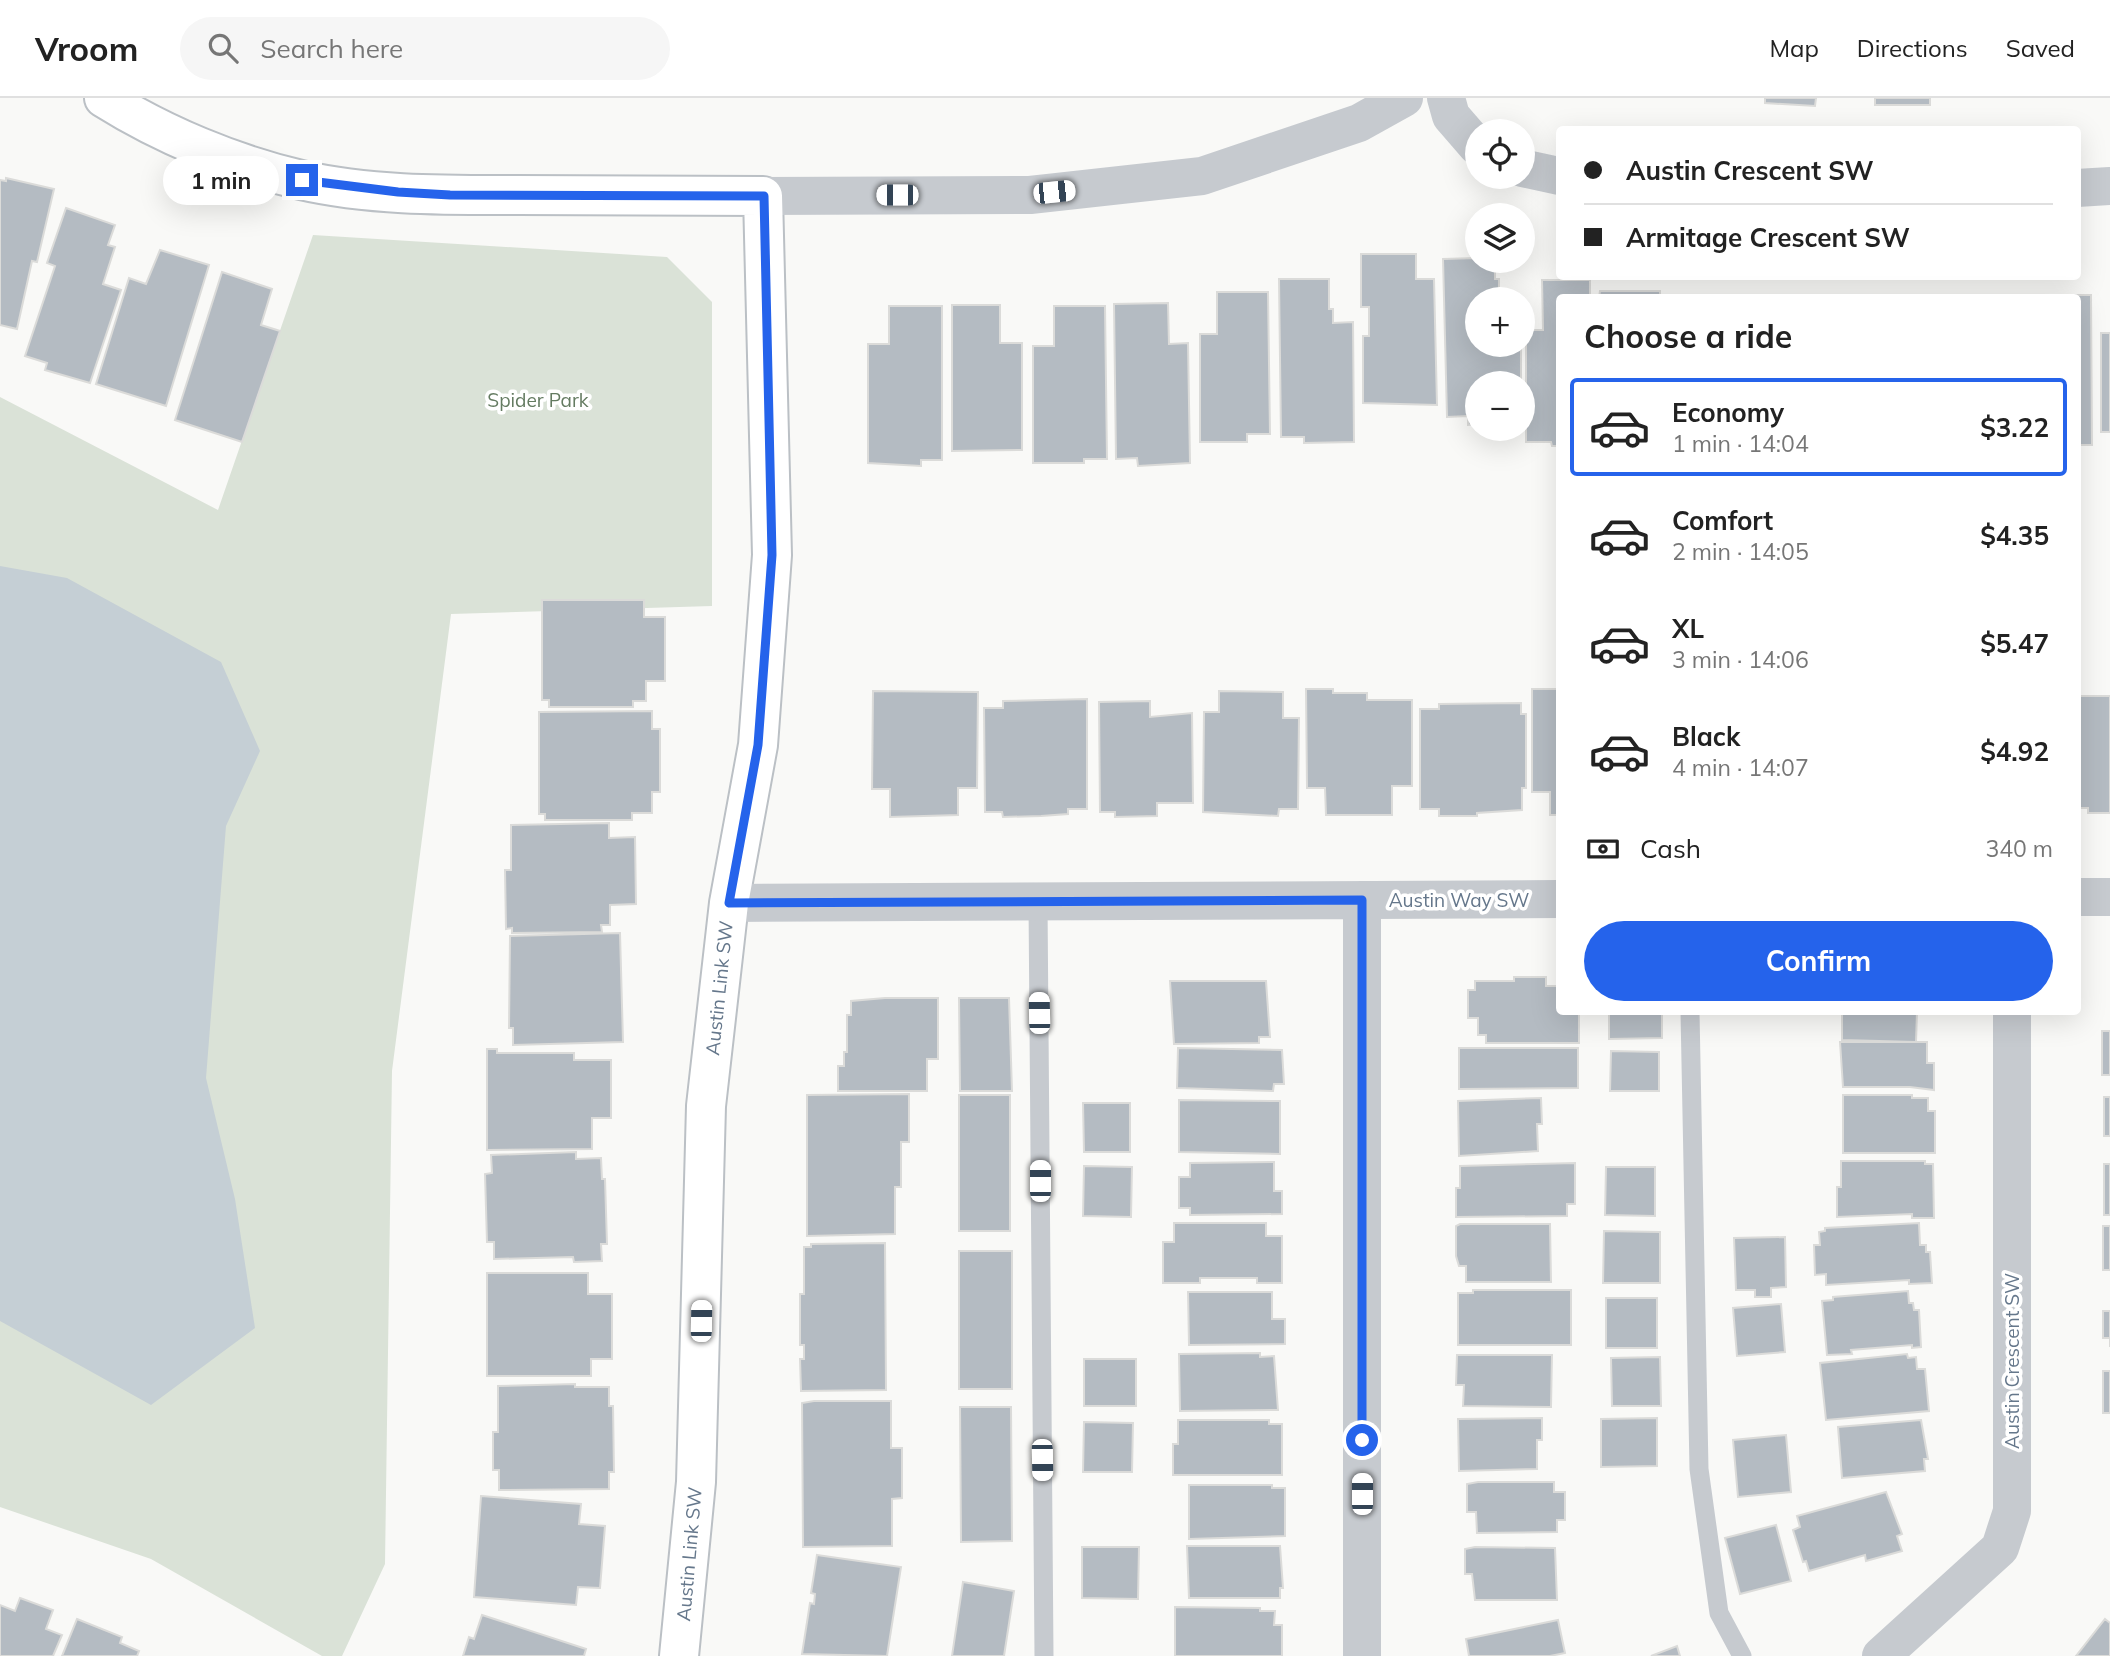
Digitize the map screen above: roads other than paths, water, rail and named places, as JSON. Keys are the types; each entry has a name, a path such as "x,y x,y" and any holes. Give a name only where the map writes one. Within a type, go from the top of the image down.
{"street":[{"path":"104,98 182,138 246,164 302,180 347,187 450,195 764,196 1030,195 1202,176 1359,124 1404,98"},
{"path":"1446,98 1451,116 1465,132"},
{"path":"1535,171 1556,175"},
{"path":"2081,188 2110,186"},
{"name":"Austin Link SW","path":"679,1656 696,1482 706,1106 729,903 758,745 772,555 764,196"},
{"path":"2081,897 2110,897"},
{"name":"Austin Way SW","path":"729,903 1556,899"},
{"path":"1362,900 1362,1656"},
{"name":"Austin Crescent SW","path":"1881,1656 2000,1548 2012,1511 2012,1015"}],"lane":[{"path":"1038,902 1044,1656"},
{"path":"1690,1015 1699,1469 1719,1613 1742,1656"}],"park label":[{"name":"Spider Park","path":"538,400"}]}
